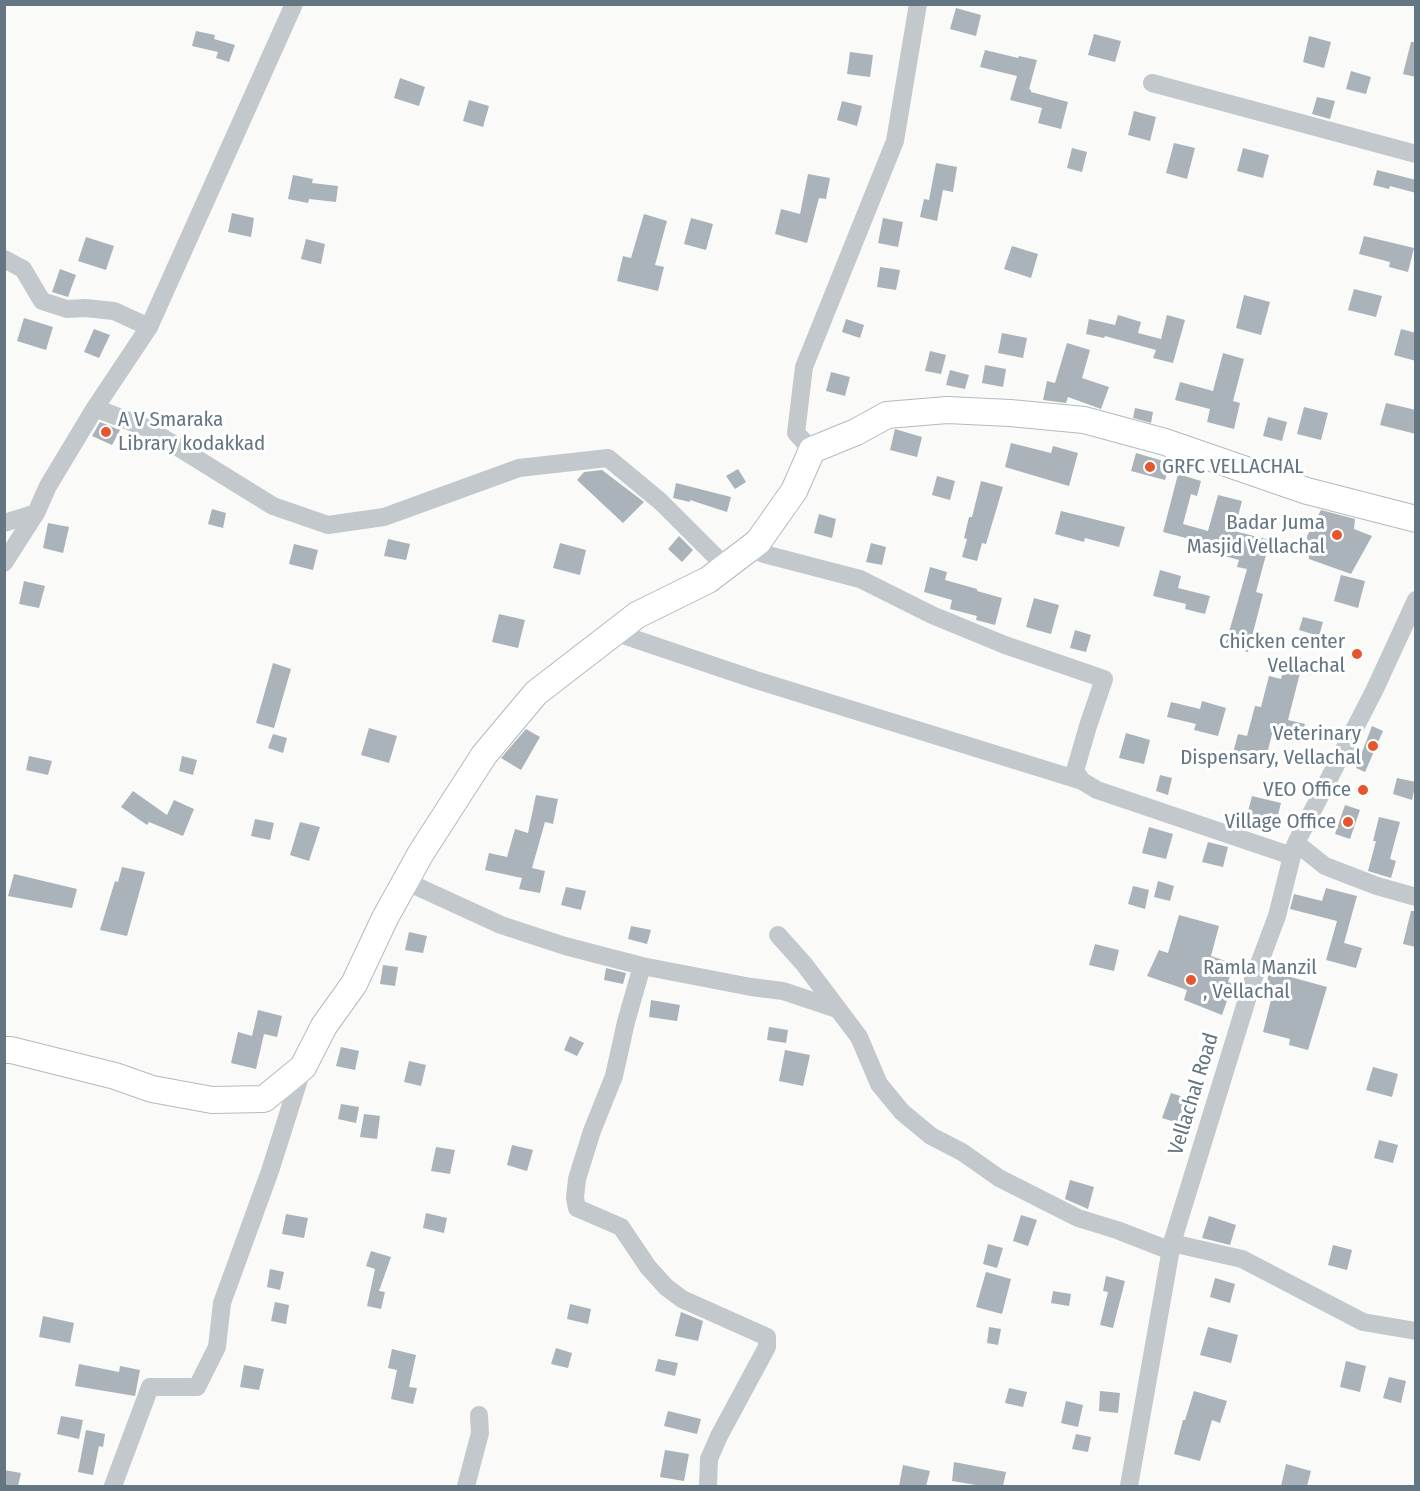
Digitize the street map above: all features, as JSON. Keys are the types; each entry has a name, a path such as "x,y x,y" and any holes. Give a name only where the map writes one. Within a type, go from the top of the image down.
{"main road":[{"path":"4,1050 115,1076 152,1089 212,1100 264,1099 303,1067 324,1026 354,984 385,918 421,853 484,755 537,693 637,615 708,580 751,548 758,542 794,491 812,450 856,432 887,415 947,410 1084,420 1165,441 1307,491 1416,519"}],"street":[{"path":"4,563 36,513 48,486 95,408 149,327 294,4"},
{"path":"812,450 796,433 804,366 895,141 918,4"},
{"path":"1152,83 1416,154"},
{"path":"4,259 23,269 42,301 67,309 114,311 149,327"},
{"path":"95,408 147,428 273,506 328,525 384,517 519,468 608,458 661,502 726,567"},
{"path":"4,523 36,513"},
{"path":"751,548 764,555 860,579 932,615 1005,645 1104,679 1075,771 1082,781"},
{"name":"Vellachal Road","path":"1129,1486 1171,1247 1253,980 1277,916 1294,849 1414,608"},
{"path":"614,632 756,680 1082,781 1097,790 1294,849 1325,866 1377,886 1416,897"},
{"path":"405,881 501,925 565,946 642,966 783,991 837,1009"},
{"path":"778,934 804,964 858,1037 879,1084 902,1112 931,1136 962,1152 999,1178 1078,1218 1171,1247 1242,1259 1363,1322 1416,1331"},
{"path":"642,966 614,1076 591,1131 577,1179 575,1198 577,1208 621,1227 648,1267 666,1287 681,1299 767,1337 767,1347 709,1459 708,1486"},
{"path":"113,1486 150,1387 197,1387 217,1347 222,1303 270,1171 303,1067"},
{"path":"466,1486 480,1433 479,1415"}],"building":[{"path":"956,8 981,15 976,36 950,29"},
{"path":"196,31 215,35 214,39 235,45 229,62 216,58 218,52 192,46"},
{"path":"1094,34 1121,41 1115,62 1088,55"},
{"path":"1309,36 1331,42 1324,68 1303,62"},
{"path":"1411,42 1416,42 1416,77 1403,74"},
{"path":"985,50 1037,60 1029,89 1031,92 1068,102 1061,129 1038,123 1042,108 1010,100 1017,76 980,67"},
{"path":"850,52 873,55 870,77 847,74"},
{"path":"1351,71 1371,77 1366,94 1346,89"},
{"path":"400,78 425,87 419,106 394,98"},
{"path":"1317,97 1335,101 1330,119 1312,114"},
{"path":"469,100 489,106 483,127 463,121"},
{"path":"842,101 862,106 857,126 837,120"},
{"path":"1134,111 1156,117 1150,141 1128,135"},
{"path":"1174,143 1195,148 1187,179 1166,173"},
{"path":"1072,148 1087,152 1082,172 1067,168"},
{"path":"1243,148 1269,155 1263,178 1237,171"},
{"path":"936,163 957,167 953,192 943,190 937,221 920,217 924,199 929,200"},
{"path":"1377,170 1416,180 1416,193 1390,186 1389,189 1373,185"},
{"path":"808,174 830,178 826,199 819,198 807,243 775,234 781,209 800,214"},
{"path":"293,175 313,179 312,183 338,186 336,202 309,199 308,203 288,199"},
{"path":"232,213 254,218 251,237 228,232"},
{"path":"644,214 667,221 655,265 664,267 658,291 617,281 623,256 631,258"},
{"path":"691,218 713,224 706,250 684,244"},
{"path":"883,218 903,222 898,247 878,243"},
{"path":"1364,236 1414,248 1408,272 1389,267 1390,262 1359,254"},
{"path":"86,237 114,246 106,270 78,261"},
{"path":"306,239 325,244 321,264 301,259"},
{"path":"1012,246 1038,254 1031,278 1004,269"},
{"path":"880,267 900,270 896,290 877,287"},
{"path":"60,269 76,275 68,297 52,292"},
{"path":"1354,289 1382,296 1376,317 1348,310"},
{"path":"1244,295 1270,302 1261,335 1236,328"},
{"path":"1118,315 1141,322 1138,333 1161,339 1167,315 1185,320 1173,363 1153,358 1156,350 1105,336 1104,338 1086,334 1089,319 1115,325"},
{"path":"24,318 53,327 46,350 17,341"},
{"path":"846,319 864,325 860,338 842,332"},
{"path":"94,329 110,335 99,358 84,352"},
{"path":"1401,329 1416,333 1416,361 1394,355"},
{"path":"1002,333 1027,338 1023,358 998,353"},
{"path":"1067,343 1090,350 1082,378 1109,387 1101,409 1068,397 1066,403 1043,400 1047,381 1055,383"},
{"path":"930,351 946,355 941,374 925,371"},
{"path":"1223,353 1244,359 1233,401 1240,403 1234,429 1207,422 1210,409 1175,400 1180,382 1213,391"},
{"path":"985,365 1006,369 1003,387 982,383"},
{"path":"950,370 969,375 965,389 946,385"},
{"path":"831,372 850,377 845,396 826,391"},
{"path":"1386,403 1416,410 1416,434 1380,425"},
{"path":"1304,407 1328,413 1321,440 1297,434"},
{"path":"1135,408 1153,412 1151,423 1133,418"},
{"path":"1268,417 1287,422 1282,441 1263,436"},
{"name":"A V Smaraka Library kodakkad","path":"100,422 120,430 112,445 92,436"},
{"path":"895,429 922,437 917,457 890,450"},
{"path":"1011,443 1051,453 1053,446 1078,453 1069,486 1005,467"},
{"name":"GRFC VELLACHAL","path":"1136,453 1170,463 1165,480 1131,471"},
{"path":"738,469 746,482 735,489 726,476"},
{"path":"602,470 644,502 623,523 577,480 584,472"},
{"path":"1178,474 1201,481 1197,496 1191,494 1183,524 1208,531 1218,495 1242,501 1234,531 1270,540 1256,592 1263,594 1248,652 1225,646 1247,569 1237,567 1239,560 1199,549 1201,542 1163,532"},
{"path":"937,476 955,481 950,500 932,495"},
{"path":"981,481 1003,487 986,544 982,543 977,561 962,557 967,539 964,538 969,517 972,517"},
{"path":"676,483 731,497 727,512 690,500 690,502 673,498"},
{"path":"212,509 226,513 223,528 208,524"},
{"name":"Badar Juma Masjid Vellachal","path":"1321,510 1355,519 1354,529 1372,536 1351,574 1309,559 1307,536"},
{"path":"1061,511 1125,527 1119,547 1085,538 1084,542 1055,534"},
{"path":"819,514 836,519 832,538 814,533"},
{"path":"48,523 69,527 63,553 43,548"},
{"path":"679,536 693,550 682,562 668,549"},
{"path":"388,539 410,544 406,560 384,556"},
{"path":"560,543 586,550 580,575 553,568"},
{"path":"871,543 886,547 882,565 866,562"},
{"path":"294,544 318,550 313,570 289,564"},
{"path":"930,567 947,572 945,580 1002,598 995,625 976,620 977,616 950,609 952,600 924,592"},
{"path":"1160,570 1181,576 1178,588 1210,596 1205,614 1185,609 1186,604 1153,596"},
{"path":"1341,575 1365,581 1358,608 1334,601"},
{"path":"24,581 45,586 39,608 19,604"},
{"path":"1034,598 1059,605 1051,634 1026,627"},
{"path":"499,614 525,620 518,648 492,642"},
{"path":"1303,617 1323,622 1319,636 1299,630"},
{"path":"1075,630 1091,635 1086,652 1070,648"},
{"path":"1288,655 1313,661 1310,675 1300,673 1288,720 1305,724 1300,741 1272,734 1265,762 1233,753 1238,734 1247,736 1255,706 1261,707 1269,676 1281,679"},
{"path":"273,663 291,669 274,728 256,723"},
{"path":"1202,701 1226,708 1218,736 1194,730 1196,724 1167,717 1171,702 1200,709"},
{"name":"Veterinary Dispensary, Vellachal","path":"1372,726 1383,731 1365,772 1356,768"},
{"path":"369,728 397,736 389,763 361,755"},
{"path":"526,729 540,737 521,770 501,758"},
{"path":"1126,733 1150,740 1144,764 1119,758"},
{"path":"273,734 287,738 283,753 268,748"},
{"path":"29,756 52,761 48,775 26,770"},
{"path":"182,756 197,760 193,775 179,771"},
{"path":"1160,775 1172,778 1168,795 1156,791"},
{"path":"1397,778 1416,782 1412,800 1393,794"},
{"path":"133,791 167,815 174,800 194,809 183,836 149,822 147,825 121,807"},
{"path":"536,795 558,799 553,824 545,822 532,868 545,871 540,893 519,889 522,878 485,870 489,853 507,857 515,829 528,833"},
{"path":"1252,796 1281,803 1274,831 1245,823"},
{"name":"Village Office","path":"1345,805 1360,810 1350,839 1335,834"},
{"path":"1379,817 1400,822 1390,859 1396,861 1391,878 1368,871 1376,841 1373,841"},
{"path":"255,819 274,823 270,840 251,836"},
{"path":"300,822 320,827 309,861 290,855"},
{"path":"1149,827 1173,834 1166,859 1142,853"},
{"path":"1208,842 1228,847 1223,867 1202,862"},
{"path":"122,867 145,872 127,936 100,930 115,881 118,882"},
{"path":"14,874 77,889 72,908 8,896"},
{"path":"1158,881 1174,886 1170,901 1154,897"},
{"path":"1133,886 1149,890 1145,909 1128,904"},
{"path":"566,887 586,891 581,910 561,905"},
{"path":"1326,888 1357,896 1344,943 1362,948 1356,968 1326,960 1337,921 1290,909 1294,894 1322,901"},
{"path":"1411,911 1416,911 1416,947 1403,944"},
{"path":"1179,915 1219,926 1211,956 1234,964 1228,982 1233,984 1222,1015 1184,1000 1187,990 1147,976 1159,950 1168,953"},
{"path":"631,926 651,930 647,944 628,939"},
{"path":"409,932 427,936 423,953 405,950"},
{"path":"1095,944 1119,950 1114,971 1089,965"},
{"path":"383,965 398,967 395,986 380,984"},
{"path":"606,968 626,973 623,984 604,980"},
{"path":"1269,971 1327,987 1308,1050 1289,1045 1290,1039 1263,1032 1272,996 1265,994"},
{"path":"651,1000 680,1005 677,1021 649,1017"},
{"path":"258,1010 282,1016 277,1037 264,1034 256,1069 231,1063 238,1032 252,1036"},
{"path":"769,1027 788,1030 786,1043 767,1040"},
{"path":"570,1036 584,1043 577,1056 564,1050"},
{"path":"341,1047 359,1051 355,1070 336,1066"},
{"path":"785,1050 810,1055 803,1086 779,1081"},
{"path":"409,1061 426,1065 421,1086 404,1082"},
{"path":"1373,1067 1398,1074 1392,1097 1366,1090"},
{"path":"1171,1093 1193,1100 1185,1125 1162,1118"},
{"path":"341,1104 359,1107 356,1123 338,1119"},
{"path":"364,1114 380,1116 377,1139 360,1137"},
{"path":"1379,1140 1398,1145 1393,1163 1374,1158"},
{"path":"512,1145 533,1150 527,1171 507,1165"},
{"path":"436,1147 455,1150 450,1174 431,1171"},
{"path":"1070,1180 1094,1187 1088,1209 1065,1199"},
{"path":"426,1213 447,1218 444,1233 423,1228"},
{"path":"286,1214 308,1218 304,1238 282,1234"},
{"path":"1021,1215 1037,1220 1028,1246 1013,1241"},
{"path":"1209,1216 1236,1225 1230,1245 1202,1238"},
{"path":"988,1244 1003,1248 997,1268 983,1264"},
{"path":"1333,1245 1352,1250 1347,1270 1328,1265"},
{"path":"371,1251 391,1257 379,1291 385,1292 381,1309 367,1306 375,1269 366,1266"},
{"path":"270,1269 284,1272 280,1290 267,1287"},
{"path":"986,1272 1011,1279 1002,1314 976,1307"},
{"path":"1106,1276 1125,1281 1113,1328 1100,1325 1108,1292 1103,1291"},
{"path":"1215,1278 1235,1284 1230,1303 1210,1297"},
{"path":"1053,1291 1071,1294 1069,1306 1051,1303"},
{"path":"275,1302 289,1305 286,1324 271,1321"},
{"path":"570,1304 591,1309 588,1324 567,1319"},
{"path":"681,1312 703,1321 698,1341 675,1336"},
{"path":"43,1316 74,1323 70,1343 39,1337"},
{"path":"989,1327 1001,1329 998,1345 987,1343"},
{"path":"1208,1327 1238,1335 1231,1363 1200,1355"},
{"path":"556,1348 572,1353 568,1368 551,1364"},
{"path":"392,1349 416,1355 409,1387 417,1388 413,1404 391,1399 397,1370 388,1368"},
{"path":"658,1359 678,1363 675,1376 655,1371"},
{"path":"1346,1361 1366,1366 1360,1392 1340,1387"},
{"path":"79,1364 119,1372 120,1366 140,1370 135,1396 75,1386"},
{"path":"244,1365 264,1369 259,1390 240,1387"},
{"path":"1389,1377 1406,1381 1401,1403 1383,1398"},
{"path":"1009,1388 1027,1392 1023,1407 1005,1403"},
{"path":"1100,1391 1120,1393 1118,1413 1099,1411"},
{"path":"1194,1391 1227,1401 1220,1423 1212,1420 1200,1461 1174,1454"},
{"path":"1066,1401 1083,1405 1078,1427 1061,1423"},
{"path":"668,1411 701,1419 697,1434 664,1426"},
{"path":"61,1416 83,1420 79,1439 57,1434"},
{"path":"86,1430 105,1434 103,1447 99,1446 93,1475 78,1472"},
{"path":"1076,1434 1091,1437 1088,1452 1072,1449"},
{"path":"665,1450 689,1454 684,1481 660,1477"},
{"path":"954,1462 1006,1472 1003,1486 982,1486 952,1481"},
{"path":"1286,1464 1311,1471 1307,1486 1281,1486"},
{"path":"903,1465 930,1471 926,1486 899,1486"},
{"path":"4,1470 21,1473 18,1486 4,1486"}],"place":[{"name":"A V Smaraka Library kodakkad","path":"106,432"},
{"name":"GRFC VELLACHAL","path":"1150,467"},
{"name":"Badar Juma Masjid Vellachal","path":"1337,535"},
{"name":"Chicken center Vellachal","path":"1357,654"},
{"name":"Veterinary Dispensary, Vellachal","path":"1373,746"},
{"name":"VEO Office","path":"1363,790"},
{"name":"Village Office","path":"1348,822"},
{"name":"Ramla Manzil , Vellachal","path":"1191,980"}]}
